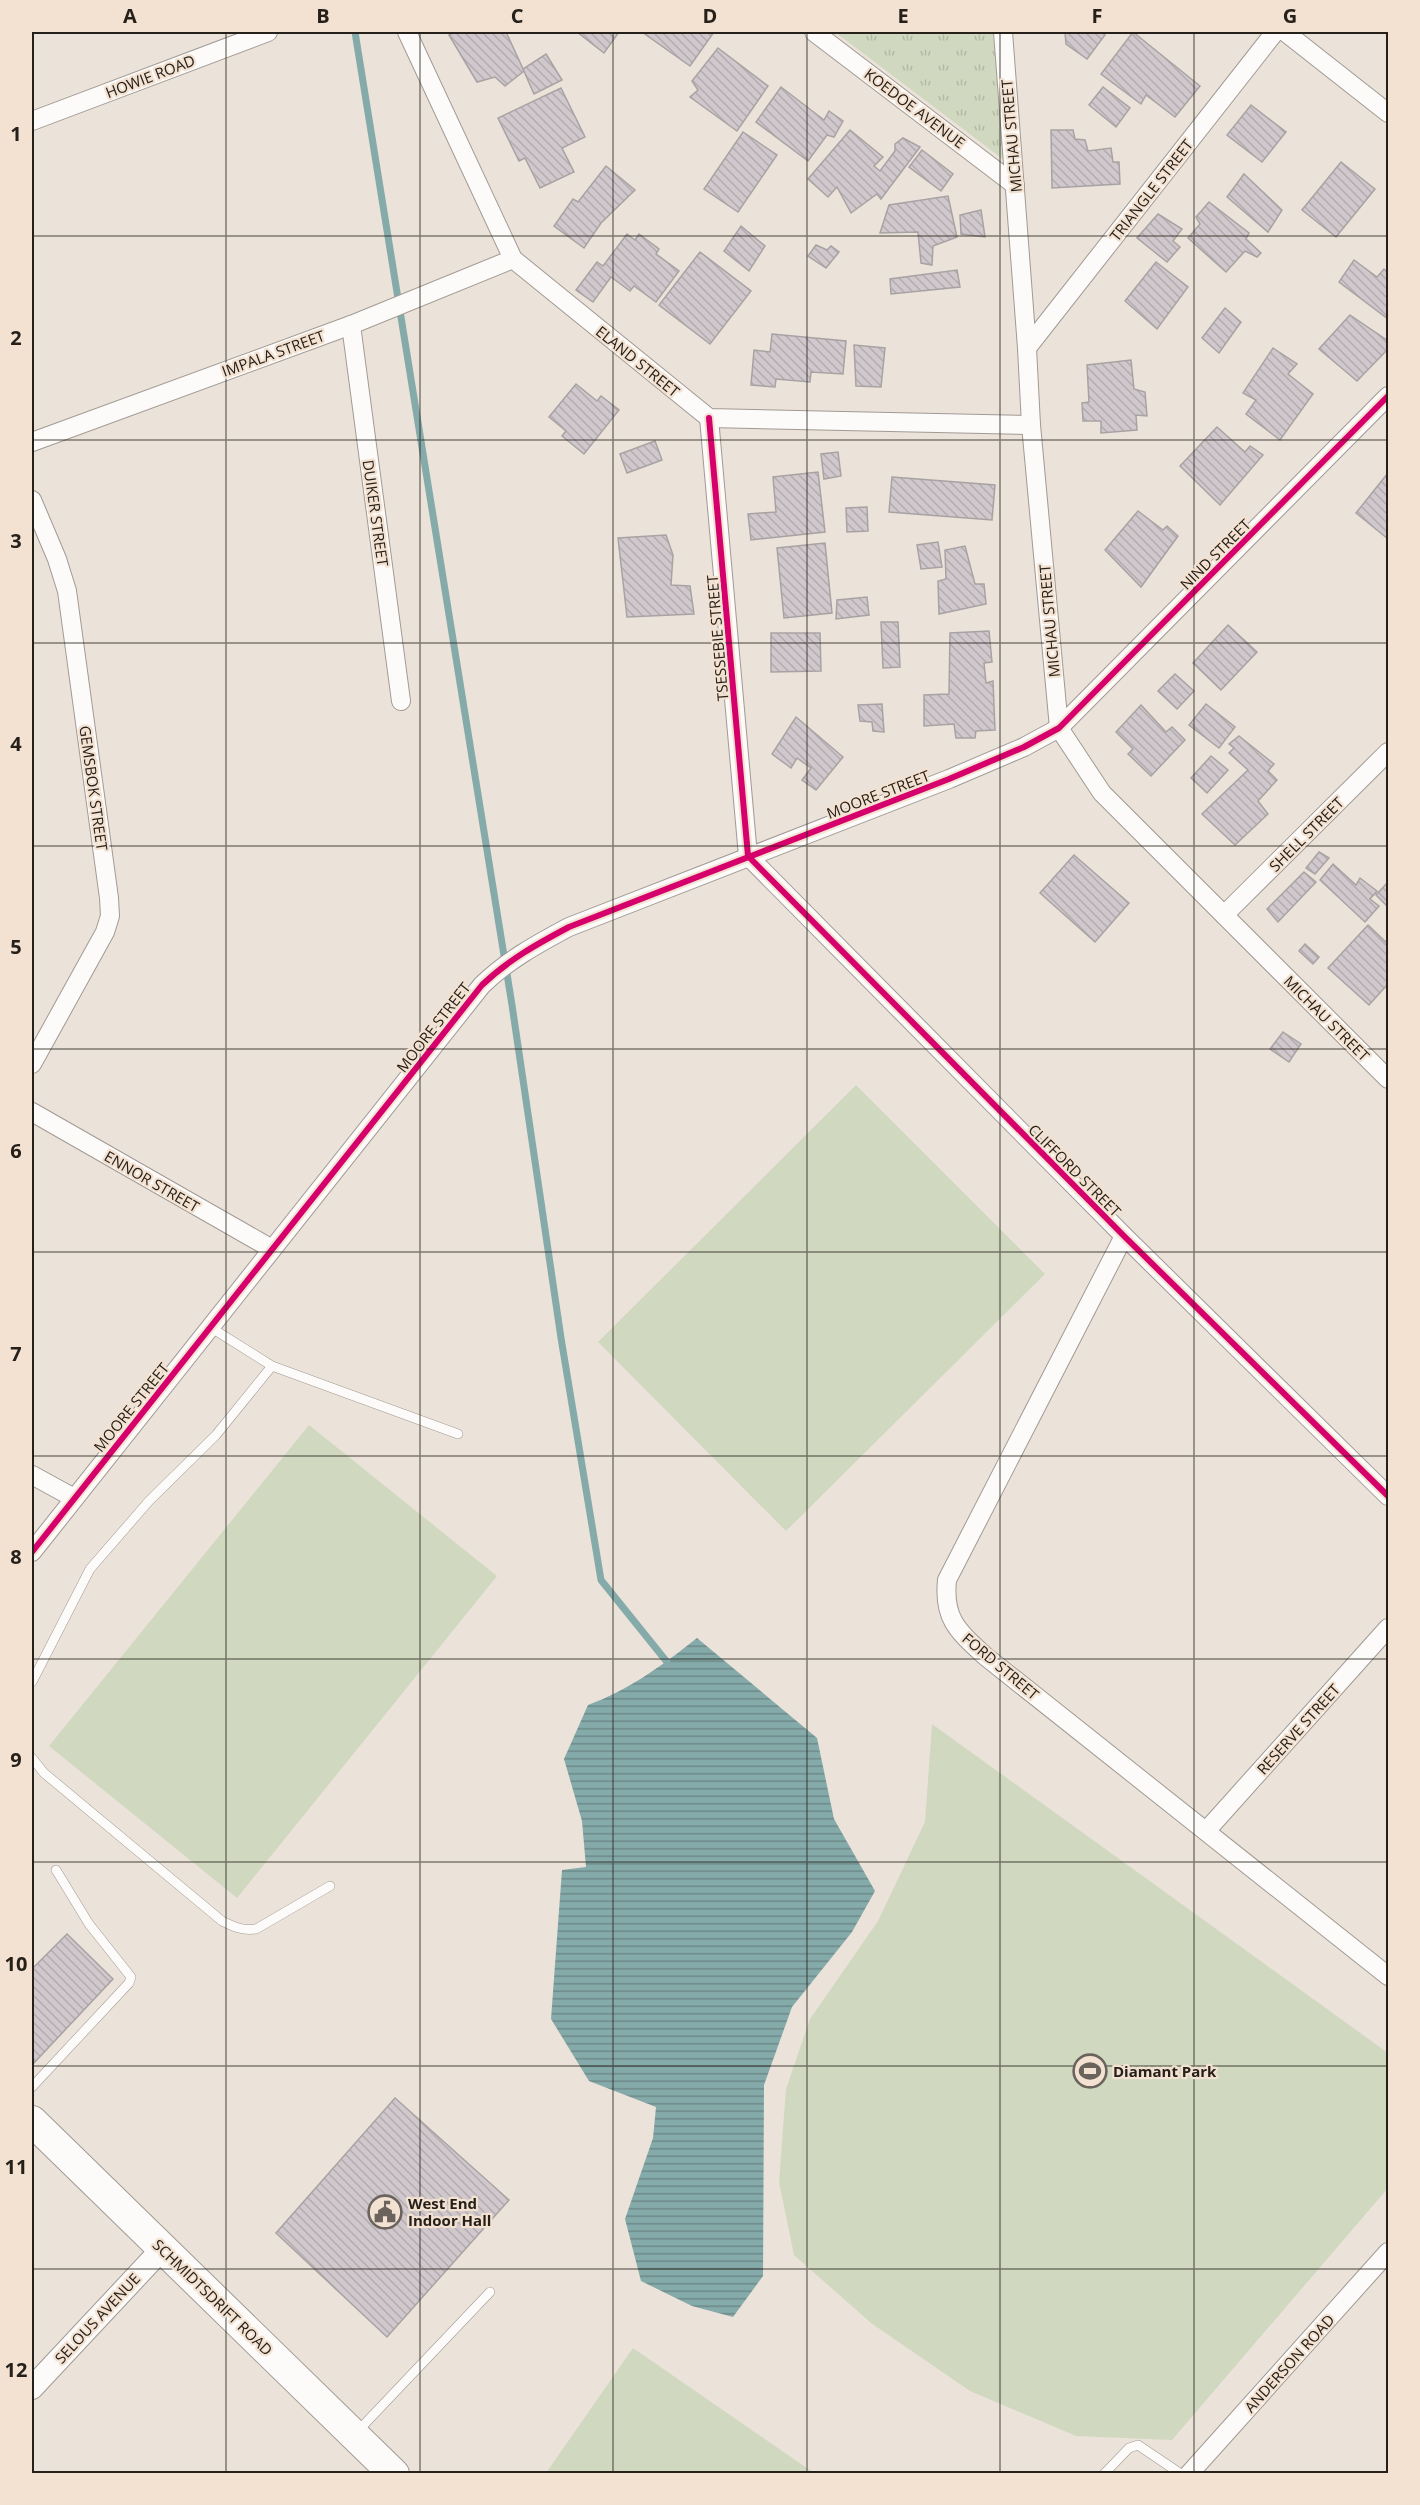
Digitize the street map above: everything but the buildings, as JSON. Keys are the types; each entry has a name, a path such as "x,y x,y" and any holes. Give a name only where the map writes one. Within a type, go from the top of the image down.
{"highway":[{"name":"SCHMIDTSDRIFT ROAD","path":"32,2121 394,2474"}],"street":[{"name":"HOWIE ROAD","path":"32,121 268,32"},
{"name":"ELAND STREET","path":"407,32 513,260 709,418"},
{"name":"KOEDOE AVENUE","path":"814,32 1016,184"},
{"name":"MICHAU STREET","path":"1002,32 1016,184 1031,425 1059,728 1102,793 1389,1079"},
{"name":"TRIANGLE STREET","path":"1027,348 1275,32"},
{"path":"1285,32 1389,113"},
{"name":"IMPALA STREET","path":"32,442 351,325 513,260"},
{"name":"DUIKER STREET","path":"351,325 401,701"},
{"name":"NIND STREET","path":"1059,728 1389,396"},
{"path":"709,418 1031,425"},
{"name":"TSESSEBIE STREET","path":"709,418 748,856"},
{"name":"GEMSBOK STREET","path":"32,500 57,559 67,591 110,898 110,916 105,932 32,1064"},
{"name":"MOORE STREET","path":"32,1552 482,985 503,965 569,927 949,779 1024,747 1059,728"},
{"name":"SHELL STREET","path":"1224,915 1389,752"},
{"name":"CLIFFORD STREET","path":"748,856 1124,1236 1389,1496"},
{"name":"ENNOR STREET","path":"32,1112 272,1249"},
{"name":"FORD STREET","path":"1124,1236 947,1580 945,1599 951,1621 985,1656 1389,1976"},
{"path":"32,1474 74,1498"},
{"name":"RESERVE STREET","path":"1207,1830 1389,1628"},
{"name":"SELOUS AVENUE","path":"32,2388 163,2248"},
{"name":"ANDERSON ROAD","path":"1189,2474 1389,2252"}],"lane":[{"path":"210,1327 272,1366 458,1434"},
{"path":"32,1682 90,1569 149,1501 216,1435 272,1366"},
{"path":"32,1758 44,1773 213,1914 237,1928 256,1929 330,1886"},
{"path":"32,2087 129,1983 131,1977 89,1924 56,1870"},
{"path":"354,2435 490,2292"},
{"path":"1104,2474 1129,2448 1138,2445 1181,2474"}],"green space":[{"path":"835,32 993,32 1004,160"},
{"path":"856,1085 1045,1274 786,1531 598,1342"},
{"path":"309,1425 497,1576 237,1898 49,1746"},
{"name":"Diamant Park","path":"932,1724 1388,2053 1388,2188 1172,2440 1076,2436 970,2391 871,2323 794,2255 779,2182 786,2089 810,2019 878,1921 925,1822"},
{"path":"633,2348 814,2473 546,2473"}],"water":[{"path":"697,1638 817,1738 834,1819 875,1891 852,1932 792,2007 764,2085 763,2276 733,2317 692,2306 641,2281 625,2219 653,2138 656,2107 589,2081 551,2019 562,1870 586,1867 582,1821 564,1759 588,1705 618,1692 645,1676"}],"waterway":[{"path":"355,32 512,1005 561,1338 601,1580 667,1662"}],"cycle path":[{"path":"32,1552 482,985 492,976 523,953 569,927 949,779 1024,747 1059,728 1388,396"},
{"path":"709,418 748,856 1124,1236 1388,1496"}],"place":[{"name":"Diamant Park","path":"1090,2071"},
{"name":"West End Indoor Hall","path":"385,2212"}]}
